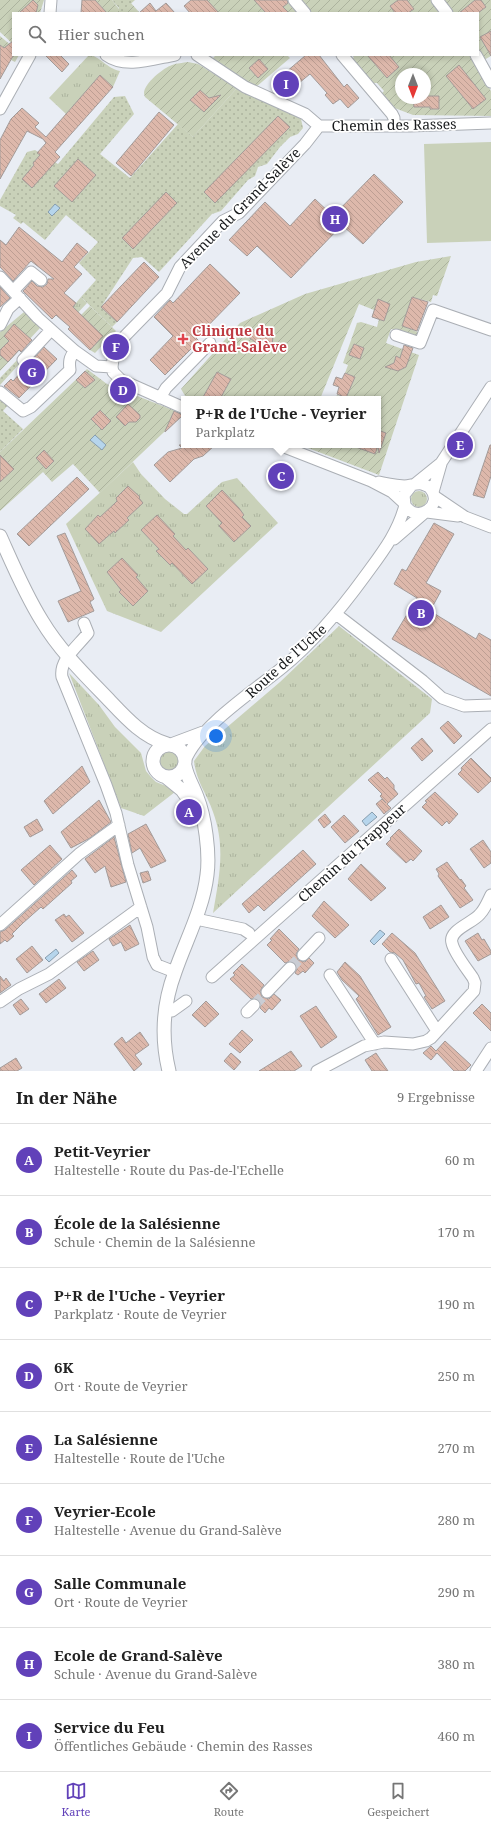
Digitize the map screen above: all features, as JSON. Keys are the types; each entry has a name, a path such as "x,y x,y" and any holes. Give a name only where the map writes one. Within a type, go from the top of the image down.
{"main road":[{"path":"0,536 35,610 49,632 67,657 132,724 145,743 156,772 166,777 182,790 202,819"},
{"path":"132,724 156,741 180,748 183,752 186,775 199,801 207,844 208,875 196,919 175,972 165,1010 164,1038 169,1071"},
{"path":"152,761 158,748 169,744"},
{"path":"166,777 177,775 185,763"}],"street":[{"path":"50,12 51,0"},
{"path":"294,0 304,12"},
{"path":"437,0 446,12"},
{"path":"0,109 29,56"},
{"path":"108,56 126,63 169,56"},
{"name":"Chemin des Rasses","path":"198,56 245,87 305,114 319,126 491,123"},
{"path":"343,56 392,114 394,118 394,125"},
{"path":"477,56 491,82"},
{"name":"Avenue du Grand-Salève","path":"112,367 112,356 116,347 167,293 180,267 223,221 239,213 305,144 319,126"},
{"path":"0,325 31,272 41,280"},
{"path":"0,277 51,330 75,351 96,366 112,367 113,372 122,380 181,407"},
{"path":"396,335 420,343 433,310 491,330"},
{"path":"22,360 51,330"},
{"path":"160,398 166,388 210,343"},
{"path":"0,392 23,411 31,407 70,370 69,362 71,355 75,351"},
{"path":"405,504 406,491 441,463 491,386"},
{"path":"287,448 371,481 392,492 413,513 465,517"},
{"path":"425,513 432,507 433,494 441,463"},
{"path":"371,481 414,485 424,484 433,494 465,517 491,527"},
{"name":"Route de l'Uche","path":"185,763 192,747 204,732 289,662 336,614 389,544 403,515 405,504"},
{"name":"Route de l'Uche","path":"389,544 425,513"},
{"path":"336,614 423,681 442,698 464,706 491,706"},
{"path":"84,623 88,634 67,657 62,669 62,677 106,785 119,825 154,962 162,968 175,972"},
{"name":"Chemin du Trappeur","path":"212,977 491,729"},
{"name":"Route de l'Uche","path":"169,744 204,732"},
{"path":"0,925 79,854 119,825"},
{"path":"317,1071 364,1046 375,1044 420,1043 431,1038 474,991 475,984 473,978 452,944 452,935 455,931 481,914 491,895"},
{"path":"0,1002 19,989 49,974 141,907"},
{"path":"196,919 243,929 249,933"},
{"path":"303,955 319,938"},
{"path":"391,959 437,1031"},
{"path":"267,992 290,968"},
{"path":"330,975 375,1044"},
{"path":"165,1010 172,1011 186,1001"},
{"path":"476,1071 491,1048"}],"green space":[{"path":"0,0 44,0 40,12 12,12 12,43 0,32"},
{"path":"95,0 112,0 119,9 119,12 106,12"},
{"path":"112,0 135,0 125,9 124,12 119,12 119,8"},
{"path":"207,0 286,0 296,12 215,12"},
{"path":"299,0 432,0 441,12 318,12 309,12"},
{"path":"443,0 491,0 491,56 484,60 479,52 479,12 452,12"},
{"path":"131,3 139,12 124,12 124,9"},
{"path":"0,36 12,46 12,55 0,45"},
{"path":"13,56 18,56 15,62 11,60"},
{"path":"88,56 96,57 111,68 120,71 113,87 100,76 66,114 49,98"},
{"path":"215,56 288,56 290,58 256,87 212,59"},
{"path":"353,56 472,56 491,91 491,116 413,115 392,107 381,94 384,91 377,83 371,83 352,59 354,57"},
{"path":"188,62 198,64 237,88 193,137 145,97 144,93 145,88 153,78 163,70 174,64"},
{"path":"237,88 301,119 303,128 298,134 290,137 280,147 267,164 258,167 255,176 248,180 221,211 212,214 159,272 142,257 133,258 101,307 117,322 112,327 81,297 96,280 79,263 98,242 66,215 45,240 23,222 21,224 13,218 16,215 0,206 0,200 27,152 35,150 58,164 114,97 125,96 134,114 100,154 130,178 178,124 193,137"},
{"path":"491,142 491,241 427,243 424,144"},
{"path":"451,256 437,296 433,295 431,302 412,297 403,326 420,333 419,338 391,329 386,343 419,355 379,475 308,448 381,448 381,396 347,396 355,377 345,373 348,365 343,363 357,323 361,322 377,327 379,319 372,317 374,310 359,304 321,396 185,396 181,389 240,323 305,294 416,262"},
{"path":"81,297 87,303 73,318 71,309"},
{"path":"90,306 116,331 95,353 90,350 103,336 81,315"},
{"path":"24,312 40,328 0,371 0,332"},
{"path":"18,359 21,362 0,385 0,378"},
{"path":"87,369 107,384 181,413 181,416 100,493 73,464 52,482 43,472 0,511 0,452"},
{"path":"0,397 8,405 3,411 23,429 0,452"},
{"path":"133,462 141,474 165,499 184,514 187,514 222,482 237,478 278,523 161,632 107,611 66,524"},
{"path":"416,491 422,491 427,496 425,505 422,507 416,507 411,502 411,496"},
{"path":"339,626 432,699 430,713 213,913 219,875 219,838 211,805 199,781 194,761 205,746 280,682"},
{"path":"69,673 99,705 115,727 141,753 146,771 151,777 156,782 175,792 144,816 121,808"},
{"path":"168,750 176,753 179,761 176,769 168,772 160,769 157,761 160,753"}],"water":[{"path":"55,204 60,208 52,216 48,212"},
{"path":"95,435 106,445 102,450 90,440"},
{"path":"372,812 377,817 366,826 362,821"},
{"path":"380,930 385,934 374,945 370,941"},
{"path":"56,949 59,953 49,962 45,958"}],"building":[{"path":"33,0 38,5 36,12 20,12"},
{"path":"82,0 95,0 106,12 81,12"},
{"path":"191,0 207,0 218,12 189,12 184,6"},
{"path":"254,0 287,0 288,3 283,7 288,12 265,12"},
{"path":"398,0 407,0 414,9 410,12 394,12 390,6"},
{"path":"475,0 481,0 486,7 479,12 460,12"},
{"path":"150,3 156,11 166,3 174,12 140,12"},
{"path":"491,31 491,56 480,37"},
{"path":"12,42 13,56 0,79 0,45 4,48"},
{"path":"46,56 61,56 69,64 62,72"},
{"path":"305,56 320,56 344,87 347,84 359,98 348,108 340,99 333,104 325,95 327,93 310,74 283,96 272,84"},
{"path":"368,56 390,56 399,67 395,68 395,71 387,78"},
{"path":"259,59 268,69 258,78 249,68"},
{"path":"459,65 486,99 473,109 446,76"},
{"path":"100,75 113,87 55,152 60,157 32,188 22,179 34,165 33,163 40,155 37,153 46,143 43,139 27,131 0,179 0,140 11,119 22,108 39,123 35,127 46,137"},
{"path":"200,90 209,98 221,95 204,112 190,100"},
{"path":"431,96 439,96 439,109 430,109 430,107 414,107 414,104 431,104"},
{"path":"159,112 174,125 131,176 116,163"},
{"path":"278,116 290,127 215,203 204,192"},
{"path":"78,159 96,175 72,202 54,186"},
{"path":"374,174 403,202 363,244 342,225 291,278 257,246 247,256 229,240 265,202 290,226 315,199 333,216"},
{"path":"166,192 177,203 133,249 122,238"},
{"path":"19,227 62,262 77,243 88,252 74,267 82,274 64,293 76,303 73,307 103,336 90,350 68,329 70,327 56,315 52,319 23,291 32,281 37,286 43,287 47,284 48,279 54,279 31,261 13,281 0,267 0,240 6,245"},
{"path":"144,262 159,277 117,322 101,307"},
{"path":"210,264 240,293 196,338 199,341 165,375 150,360 173,336 154,317 170,300 173,303"},
{"path":"0,287 10,298 0,307"},
{"path":"412,297 428,302 417,331 402,326"},
{"path":"378,299 390,304 384,321 372,317"},
{"path":"14,324 32,340 21,352 19,350 8,362 0,355 0,350 9,341 4,336"},
{"path":"251,328 263,336 273,337 272,345 259,345 246,335"},
{"path":"354,344 364,348 360,359 349,355"},
{"path":"404,345 413,348 406,367 398,371 385,367 394,363 396,356 400,358"},
{"path":"44,347 57,359 19,398 4,386 11,379 13,381"},
{"path":"85,371 95,380 85,388 76,380"},
{"path":"217,372 231,379 222,396 204,396"},
{"path":"345,373 355,377 347,396 337,394 339,387 333,385 336,377 342,379"},
{"path":"128,404 140,415 140,418 136,422 129,422 125,426 116,417"},
{"path":"100,410 111,421 102,430 91,419"},
{"path":"174,411 181,414 181,417 165,431"},
{"path":"381,431 386,433 381,447"},
{"path":"490,445 491,476 484,498 473,495"},
{"path":"182,448 212,448 203,456 194,459 170,482 154,465 168,452"},
{"path":"358,448 377,448 375,454"},
{"path":"44,450 54,461 46,469 36,458"},
{"path":"0,455 14,469 0,482"},
{"path":"77,477 89,489 29,546 17,534"},
{"path":"128,486 140,497 139,498 143,503 127,518 129,520 115,533 114,531 99,544 85,529 98,515 100,517 117,501 116,498"},
{"path":"222,490 239,508 244,515 242,517 251,526 234,542 219,526 222,523 206,506"},
{"path":"157,515 175,534 173,536 186,550 188,548 208,569 192,584 172,563 170,565 156,551 159,549 141,530"},
{"path":"434,523 454,534 426,583 441,591 430,611 476,639 479,633 491,640 491,696 392,639 417,598 394,584 402,569 406,571"},
{"path":"65,533 94,599 90,602 94,611 68,622 58,601 81,591 57,536"},
{"path":"122,558 138,575 136,577 148,591 133,606 119,592 121,590 107,572"},
{"path":"448,721 462,736 454,744 440,728"},
{"path":"422,738 433,751 422,761 411,748"},
{"path":"471,758 491,778 491,781 478,793 458,774 462,770 461,768"},
{"path":"82,766 90,782 53,814 44,801"},
{"path":"378,772 385,779 387,777 394,785 394,789 398,794 387,804 391,808 384,814 376,804 382,799 386,803 380,796 382,794 368,780"},
{"path":"435,792 458,814 449,824 447,821 442,826 422,807 427,802 425,801"},
{"path":"99,800 111,822 90,838 71,848 61,832"},
{"path":"325,814 331,822 324,828 318,820"},
{"path":"344,815 359,831 345,843 331,827"},
{"path":"37,819 43,830 30,837 24,827"},
{"path":"146,824 166,861 151,868 140,848 132,853 128,834"},
{"path":"399,829 422,851 413,861 411,859 406,863 386,844"},
{"path":"114,837 126,882 111,887 105,866 95,873 85,859"},
{"path":"483,840 491,852 491,863 484,868 470,849"},
{"path":"50,845 62,859 34,885 21,870"},
{"path":"303,850 316,864 264,911 258,905 249,913 242,904"},
{"path":"447,862 466,886 464,888 473,900 460,908 438,876 439,874 436,869"},
{"path":"361,864 386,888 371,901 348,879"},
{"path":"72,870 77,876 71,881 72,883 43,909 41,907 23,923 12,934 14,936 7,942 5,940 0,944 0,932 5,930"},
{"path":"148,871 151,880 143,883 140,873"},
{"path":"324,901 349,925 335,938 312,916"},
{"path":"441,905 449,917 430,929 423,917"},
{"path":"64,914 66,917 69,915 84,933 72,942 55,920"},
{"path":"130,925 139,944 125,951 121,942 113,946 109,939"},
{"path":"279,929 299,949 296,954 298,960 305,962 309,958 314,963 305,973 303,971 298,975 295,973 297,969 295,963 291,961 285,963 267,945"},
{"path":"392,933 415,953 445,1001 432,1009 424,997 426,996 419,983 416,984 403,960 395,953 390,952 382,944"},
{"path":"478,933 482,940 484,939 491,951 491,954 478,961 465,941"},
{"path":"32,946 43,960 27,973 16,959"},
{"path":"93,951 99,960 84,971 77,962"},
{"path":"345,962 360,976 391,1027 378,1035 356,999 359,996 342,980 337,972"},
{"path":"242,964 264,985 260,991 262,997 269,999 274,994 281,1000 272,1010 269,1008 265,1013 260,1008 261,1004 259,1000 255,998 251,999 230,979 235,975 233,973"},
{"path":"0,976 4,981 6,978 11,985 0,993"},
{"path":"59,979 66,988 46,1003 39,994"},
{"path":"21,999 29,1009 20,1015 13,1005"},
{"path":"206,1001 219,1014 205,1027 192,1015"},
{"path":"482,1004 491,1013 491,1031 473,1013"},
{"path":"316,1006 337,1037 321,1048 300,1016"},
{"path":"242,1030 253,1040 240,1053 229,1044"},
{"path":"140,1032 149,1045 135,1055 142,1064 134,1071 114,1044 122,1037 126,1043"},
{"path":"445,1041 471,1065 465,1071 454,1071 437,1053 431,1060 423,1053 431,1046 436,1051"},
{"path":"291,1051 302,1066 294,1071 259,1071"},
{"path":"231,1053 241,1062 234,1070 224,1061"},
{"path":"376,1053 388,1071 372,1071 365,1060"},
{"path":"16,1058 22,1068 17,1071 0,1071 0,1068"}],"tunnel":[{"path":"290,968 303,955"},
{"path":"254,1005 267,992"}],"place":[{"name":"Service du Feu","path":"286,84"},
{"name":"Ecole de Grand-Salève","path":"335,219"},
{"name":"Clinique du Grand-Salève","path":"183,339"},
{"name":"Veyrier-Ecole","path":"116,347"},
{"name":"Salle Communale","path":"32,372"},
{"name":"6K","path":"123,390"},
{"name":"La Salésienne","path":"460,445"},
{"name":"P+R de l'Uche - Veyrier","path":"281,476"},
{"name":"École de la Salésienne","path":"421,613"},
{"name":"Petit-Veyrier","path":"189,812"}]}
